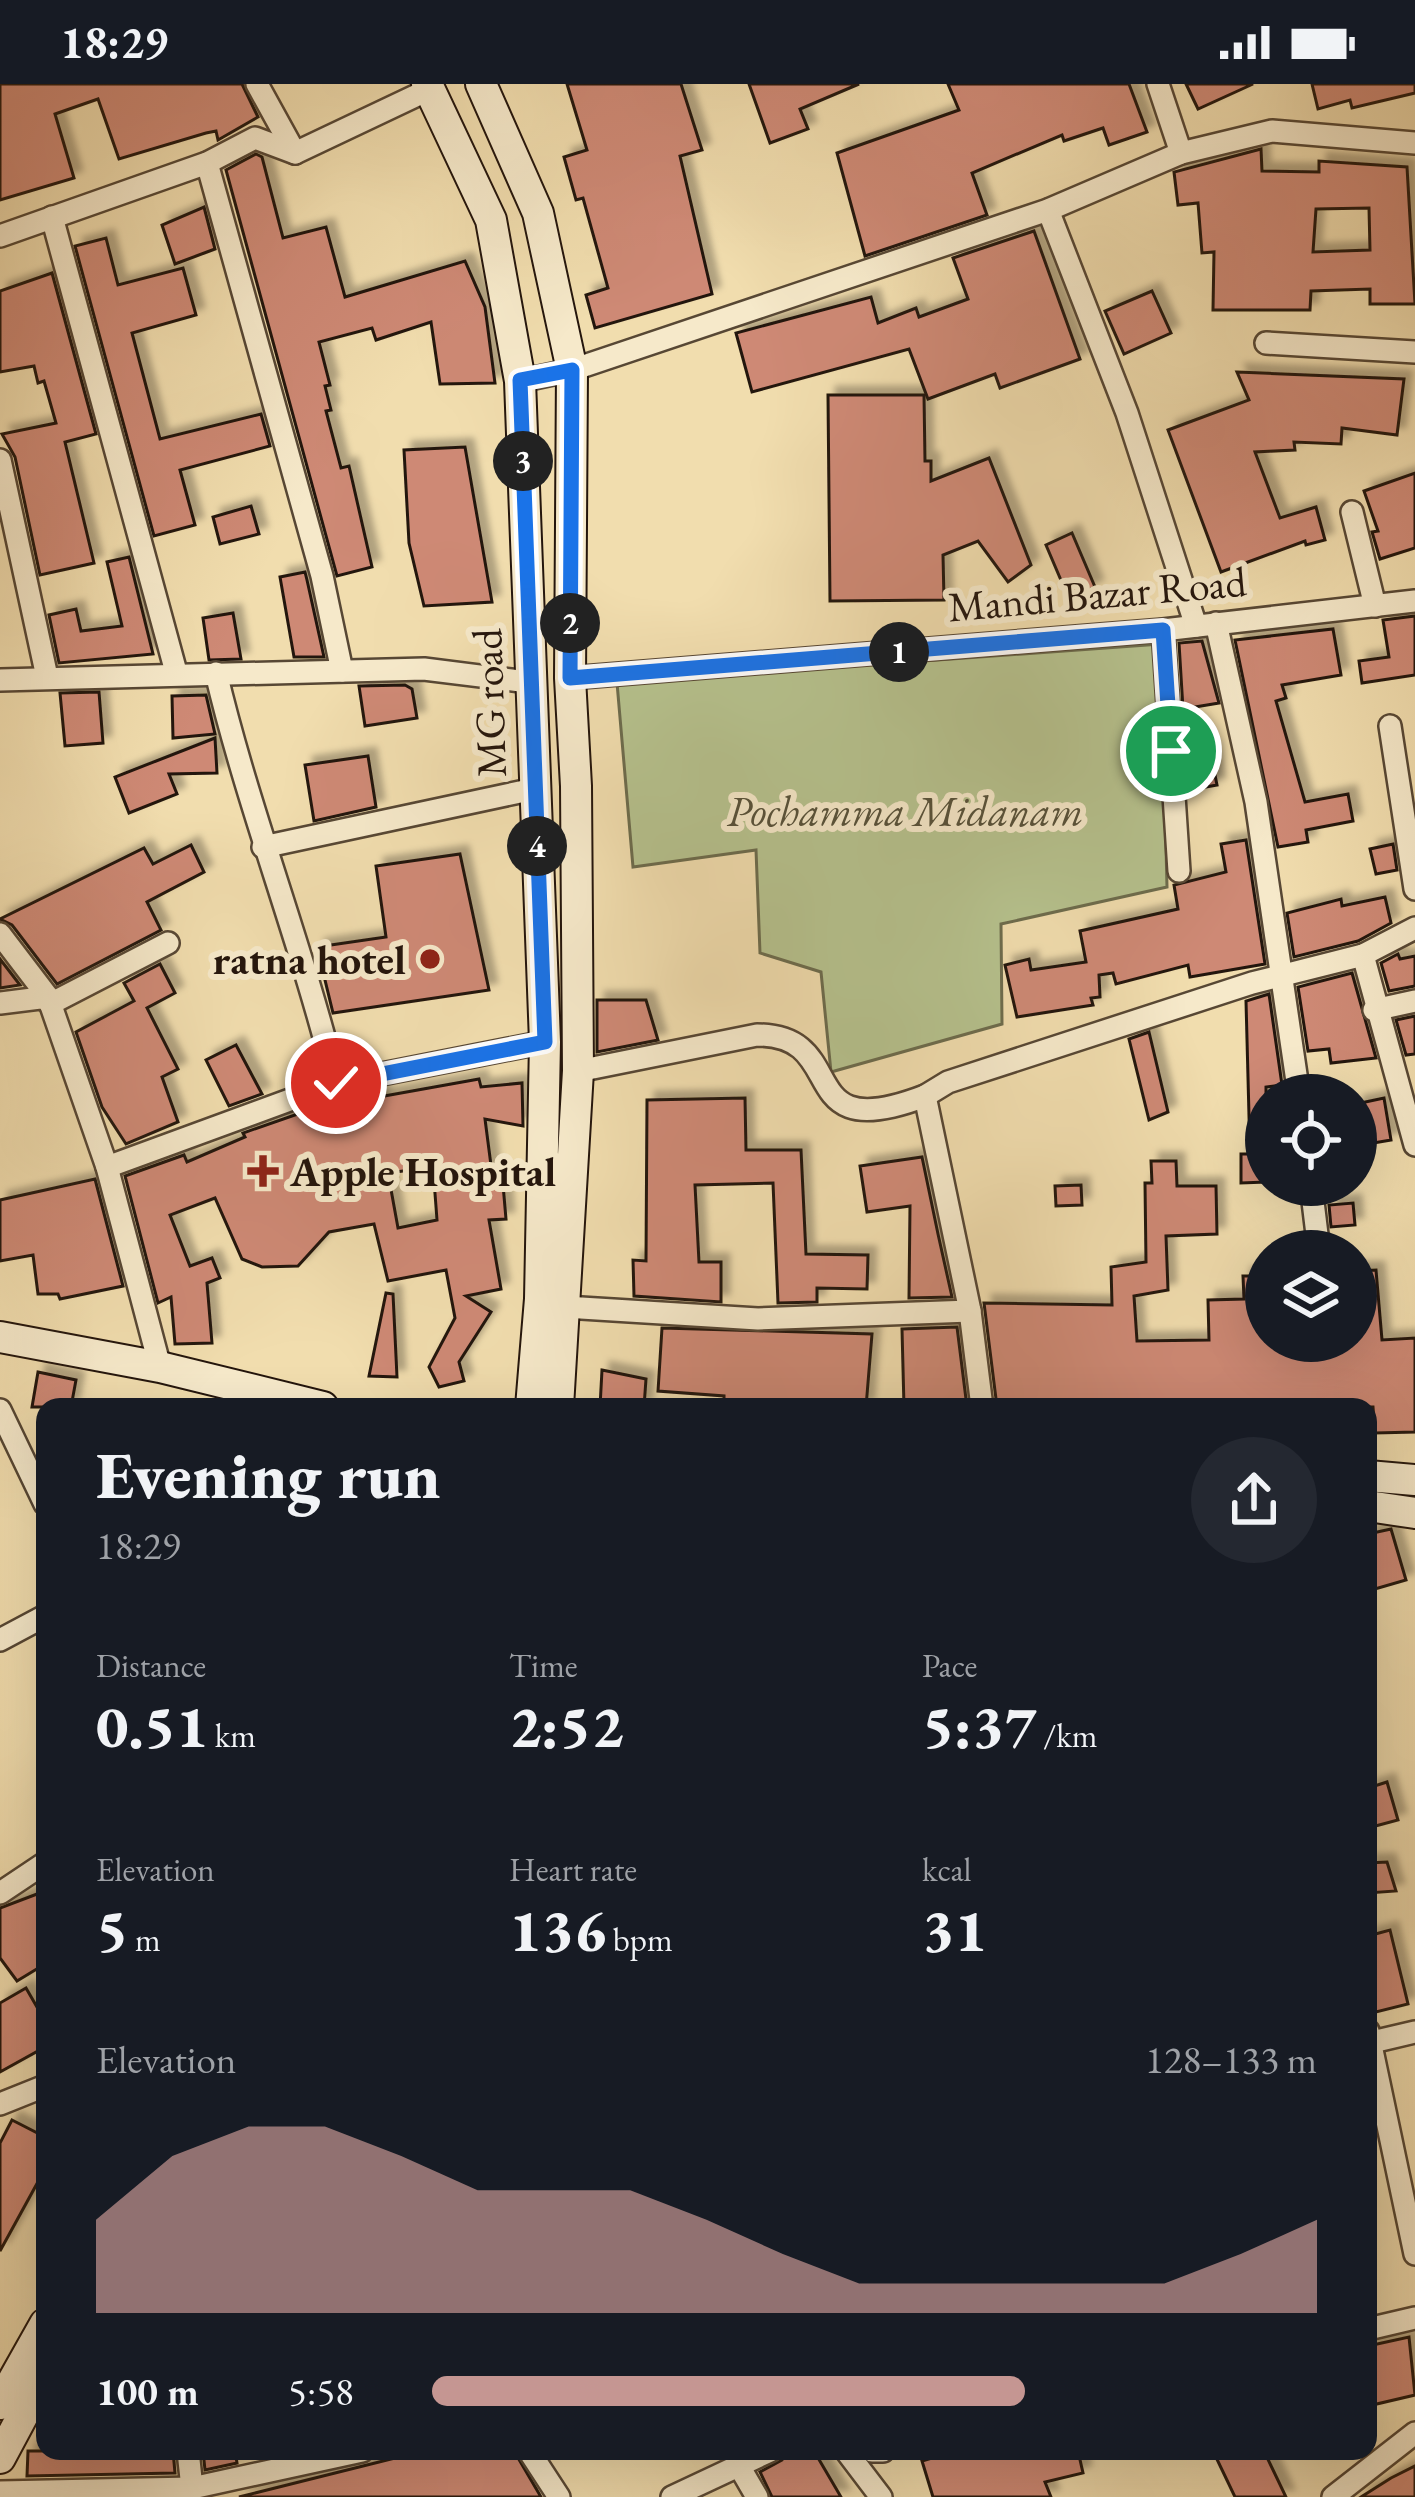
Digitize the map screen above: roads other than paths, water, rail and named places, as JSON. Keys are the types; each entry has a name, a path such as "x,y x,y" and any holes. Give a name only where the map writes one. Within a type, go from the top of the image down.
{"main road":[{"name":"MG road","path":"482,84 538,213 572,370 570,678 576,786 578,1071 559,1398"},
{"name":"MG road","path":"429,86 490,220 520,380 545,1042 541,1299 532,1398"},
{"path":"0,1337 160,1367 286,1398"},
{"path":"1377,1477 1415,1480"},
{"path":"1377,1508 1415,1513"},
{"path":"0,2404 36,2340"},
{"path":"0,2458 36,2391"}],"street":[{"path":"257,84 295,154"},
{"path":"1158,84 1180,153"},
{"path":"0,236 207,163 255,138 295,154 429,86"},
{"path":"520,380 572,370 1048,210 1180,153 1272,130 1415,142"},
{"path":"207,163 322,576 342,671"},
{"path":"1048,210 1206,625 1256,802 1296,1074"},
{"path":"52,217 176,672"},
{"path":"1266,343 1415,352"},
{"path":"0,460 47,677"},
{"path":"1352,512 1375,606"},
{"name":"Mandi Bazar Road","path":"570,678 1163,630 1415,601"},
{"path":"1163,630 1180,871"},
{"path":"0,680 424,668 529,682"},
{"path":"216,673 263,847 308,968 336,1083"},
{"path":"1390,726 1415,889"},
{"path":"263,847 534,789"},
{"path":"578,1071 757,1035 785,1035 800,1042 835,1100 853,1110 881,1110 925,1096 948,1082 1252,983 1363,955 1415,928"},
{"path":"0,934 49,1001 107,1167 160,1367"},
{"path":"0,1003 49,1001 168,943"},
{"path":"1363,955 1374,1010 1415,1145"},
{"path":"1374,1010 1415,1001"},
{"path":"107,1167 336,1083 545,1042"},
{"path":"925,1096 970,1311 981,1398"},
{"path":"565,1307 758,1318 970,1311"},
{"path":"0,1410 36,1485"},
{"path":"0,1640 36,1621"},
{"path":"0,1893 36,1869"},
{"path":"1377,2038 1415,2032"},
{"path":"1377,2076 1415,2254"},
{"path":"0,2104 36,2090"},
{"path":"1377,2327 1415,2318"},
{"path":"1333,2497 1415,2432"},
{"path":"189,2460 192,2488"},
{"path":"0,2492 158,2494 321,2460"},
{"path":"535,2460 560,2497"},
{"path":"672,2497 751,2460"},
{"path":"852,2460 880,2497"},
{"path":"739,2466 757,2497"}],"place":[{"name":"ratna hotel","path":"430,959"},
{"name":"Apple Hospital","path":"263,1171"}],"park label":[{"name":"Pochamma Midanam","path":"905,811"}]}
